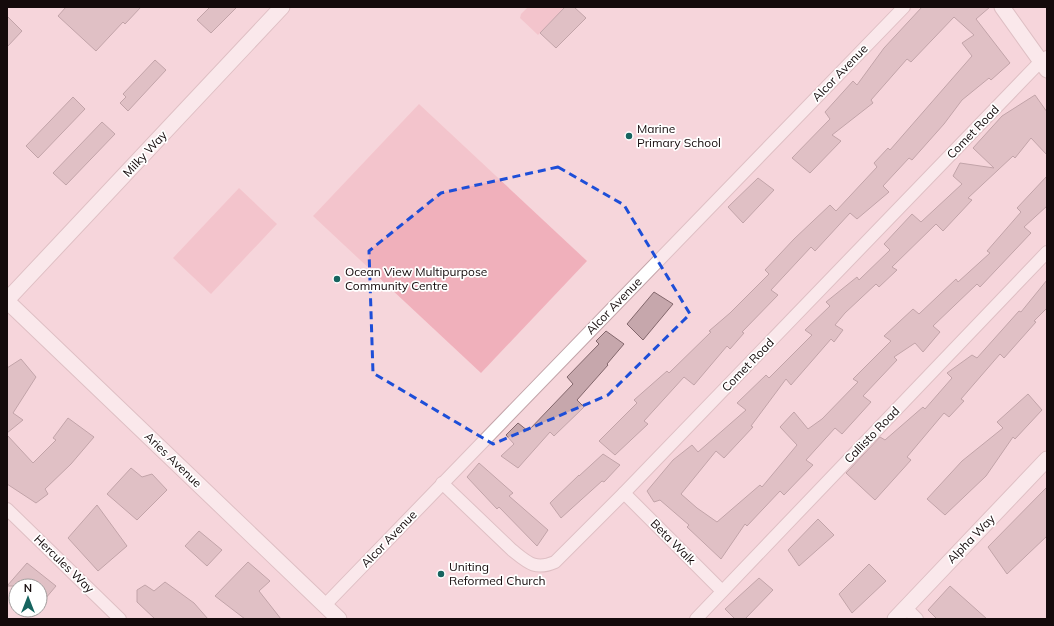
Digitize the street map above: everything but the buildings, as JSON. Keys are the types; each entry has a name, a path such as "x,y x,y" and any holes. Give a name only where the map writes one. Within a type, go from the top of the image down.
{"street":[{"name":"Milky Way","path":"7,301 282,7"},
{"name":"Alcor Avenue","path":"325,605 904,7"},
{"path":"1002,7 1045,63"},
{"name":"Comet Road","path":"442,483 512,550 534,565 541,566 555,562 1045,63"},
{"name":"Callisto Road","path":"696,619 1047,252"},
{"name":"Aries Avenue","path":"7,301 339,619"},
{"name":"Alpha Way","path":"895,619 1047,459"},
{"name":"Beta Walk","path":"624,493 722,591"},
{"name":"Hercules Way","path":"7,509 120,619"},
{"path":"906,608 917,619"}],"highlighted area":[{"path":"558,167 624,205 690,314 608,395 493,444 373,373 369,251 441,193"}],"shaded area":[{"path":"528,7 565,7 538,35 520,18 521,14"},
{"path":"419,104 587,261 481,373 313,216"},
{"path":"239,188 277,224 211,294 173,258"}],"place":[{"name":"Marine Primary School","path":"629,136"},
{"name":"Ocean View Multipurpose Community Centre","path":"337,279"},
{"name":"Uniting Reformed Church","path":"441,574"}]}
